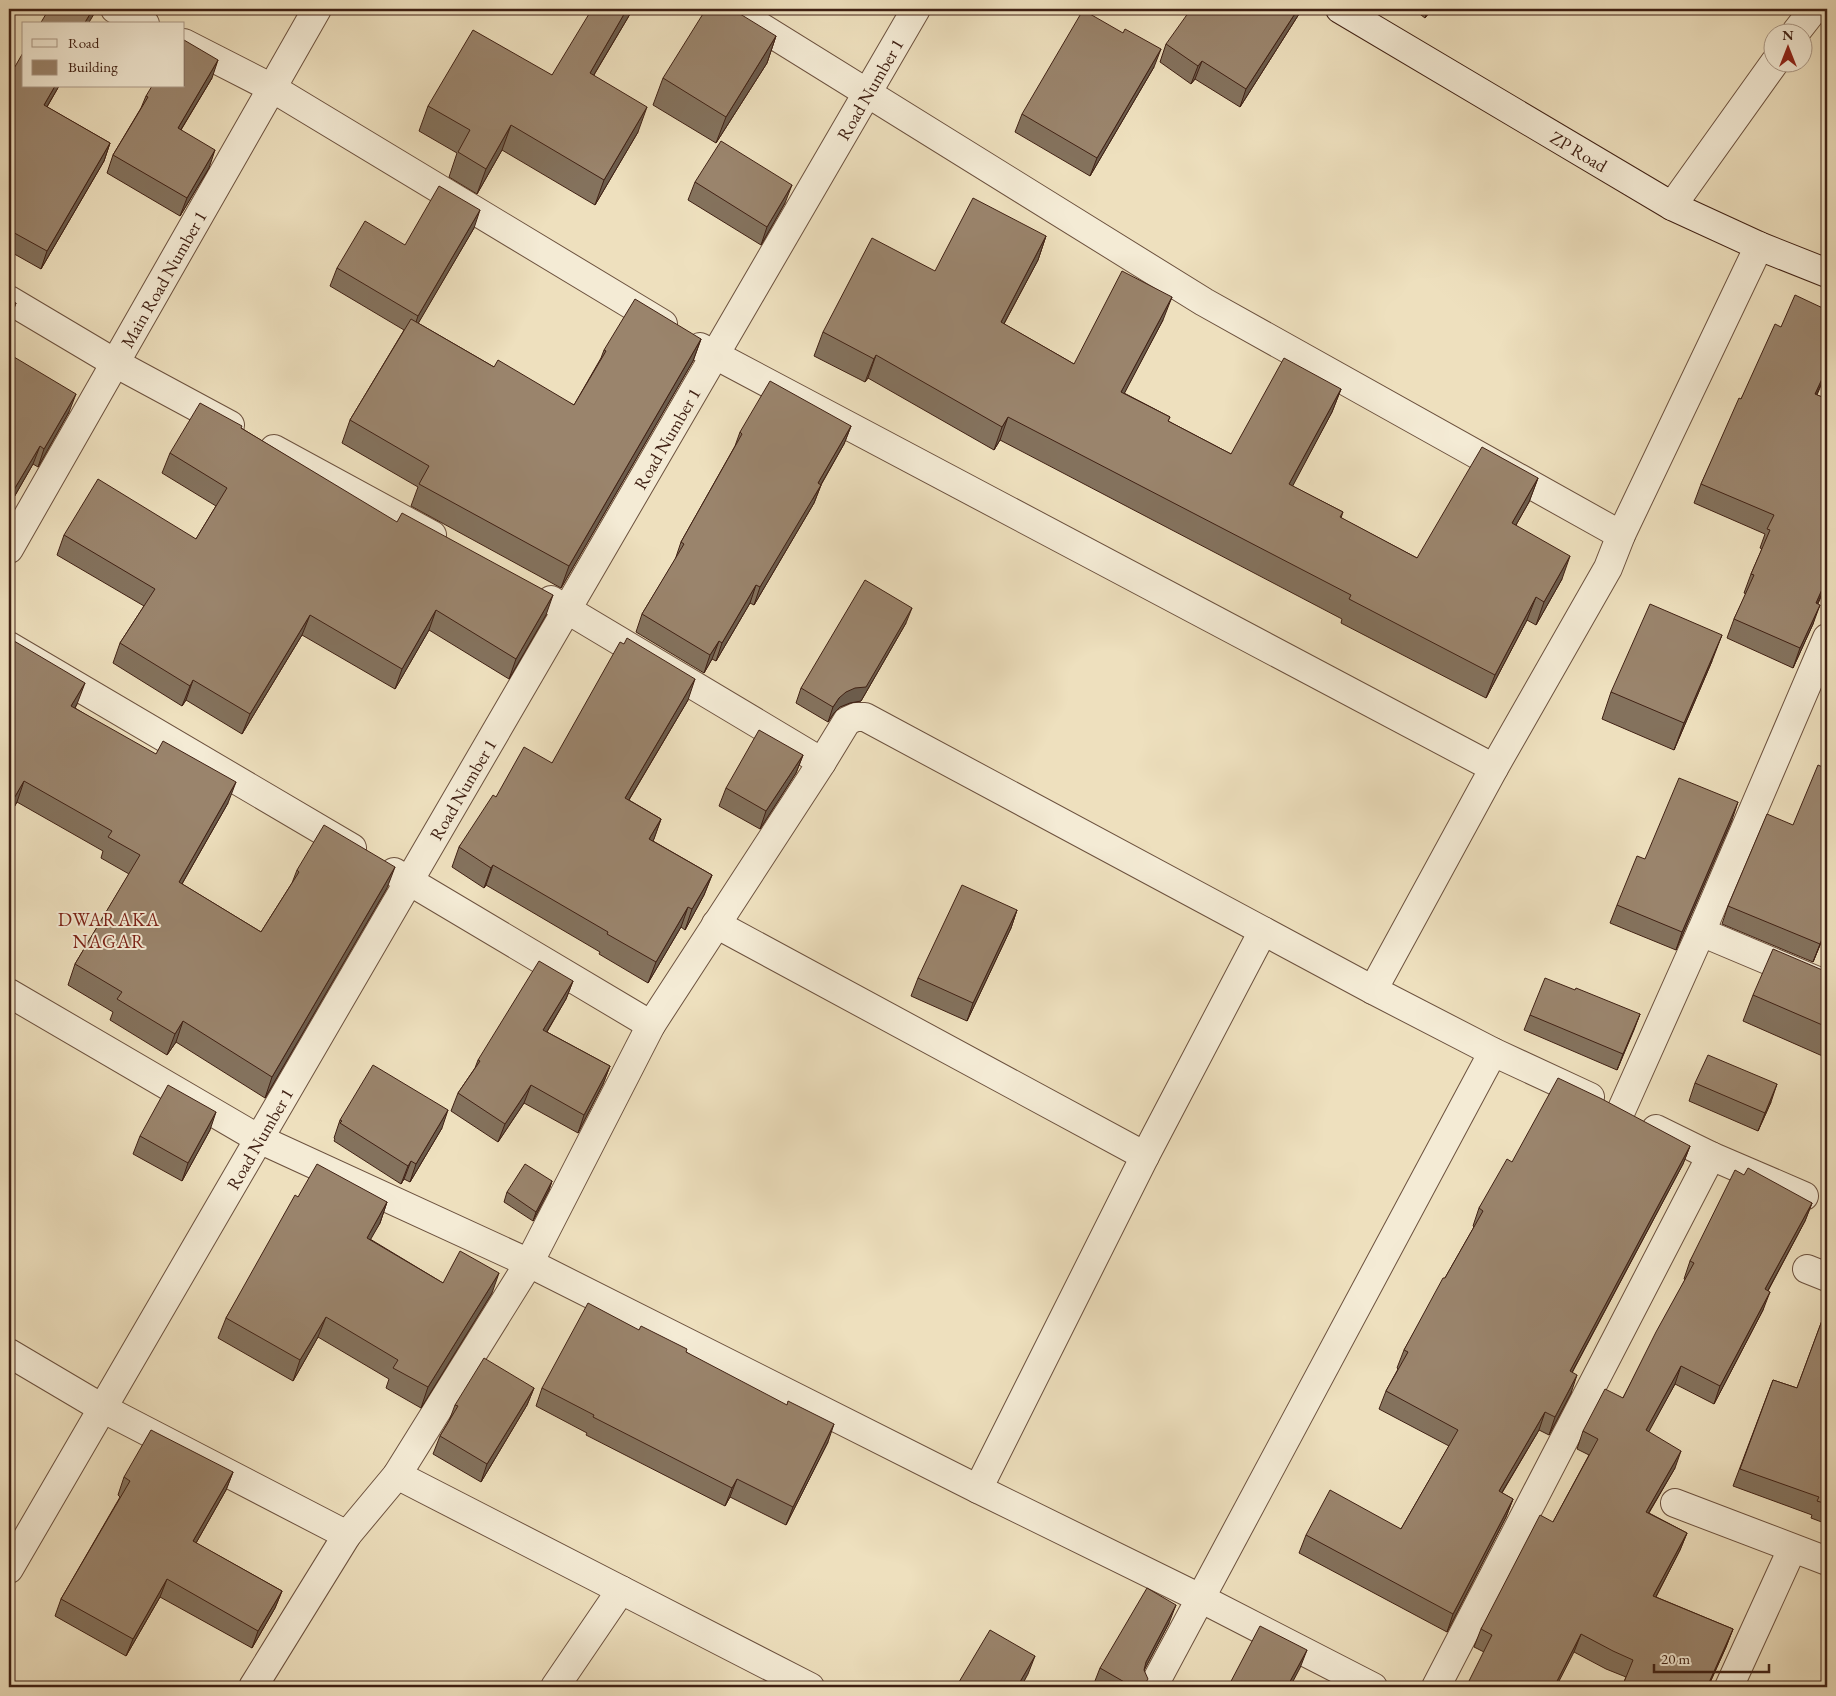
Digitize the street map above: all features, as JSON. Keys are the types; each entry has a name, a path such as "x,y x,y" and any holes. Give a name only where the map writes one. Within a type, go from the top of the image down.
{"street":[{"path":"115,9 141,22"},
{"name":"Main Road Number 1","path":"9,549 317,9"},
{"path":"732,9 1204,302 1621,535"},
{"name":"Road Number 1","path":"9,1569 916,9"},
{"name":"ZP Road","path":"1340,9 1672,206 1759,246 1827,272"},
{"path":"1804,22 1814,9"},
{"path":"185,44 272,88 715,356 1494,768"},
{"path":"1672,206 1768,72"},
{"path":"1373,990 1494,768 1608,568 1621,535 1759,246"},
{"path":"9,300 115,363 454,547"},
{"path":"532,590 567,609 822,762"},
{"path":"1621,1111 1701,932 1827,638"},
{"path":"9,646 651,1025"},
{"path":"253,1687 347,1535 397,1475 528,1263 651,1025 847,721 856,717 866,717 1373,990 1493,1052 1621,1111 1711,1156 1804,1196"},
{"path":"716,924 1145,1156"},
{"path":"978,1489 1145,1156 1263,931"},
{"path":"1701,932 1827,985"},
{"path":"9,993 259,1139 528,1263 1200,1598 1373,1687"},
{"path":"1152,1687 1493,1052"},
{"path":"1436,1687 1711,1156"},
{"path":"9,1353 102,1408 347,1535"},
{"path":"397,1475 810,1687"},
{"path":"1675,1503 1827,1561"},
{"path":"1729,1687 1792,1549"},
{"path":"555,1687 621,1590"}],"building":[{"path":"49,9 93,9 85,22 41,22"},
{"path":"592,9 627,9 590,73 647,107 604,180 511,125 486,169 458,152 470,130 428,106 473,30 552,75"},
{"path":"706,9 732,9 776,36 726,117 663,78"},
{"path":"1191,9 1298,9 1246,89 1202,61 1198,66 1166,44"},
{"path":"1083,10 1123,33 1125,29 1161,49 1097,158 1022,114"},
{"path":"185,41 218,60 178,128 215,150 187,198 113,155 148,97 146,96 151,88 185,88"},
{"path":"22,54 22,88 54,88 44,105 110,143 47,251 9,230 9,77"},
{"path":"721,141 792,185 767,227 695,182"},
{"path":"439,186 480,210 418,316 337,268 365,221 405,245"},
{"path":"973,198 1046,236 1001,322 1074,364 1122,271 1172,297 1121,392 1170,417 1168,421 1231,454 1284,358 1341,389 1289,484 1343,512 1340,517 1417,558 1482,447 1538,478 1512,523 1570,556 1544,602 1536,597 1495,675 1349,599 1351,595 1008,417 1002,427 876,355 874,359 823,332 872,238 935,271"},
{"path":"1795,295 1827,310 1827,368 1815,394 1827,399 1827,578 1816,603 1820,605 1800,648 1734,619 1754,575 1751,574 1770,530 1767,529 1774,515 1701,484 1739,398 1741,399 1775,324 1781,327"},
{"path":"9,299 16,303 9,316"},
{"path":"635,299 701,339 569,566 419,484 429,466 350,420 411,319 494,367 498,360 574,405"},
{"path":"9,354 76,394 44,449 40,446 9,498"},
{"path":"770,381 851,426 818,483 821,485 760,587 756,585 722,643 719,641 710,655 642,614 684,544 681,542 742,434 740,432"},
{"path":"200,403 242,426 241,428 397,522 402,513 553,595 516,659 436,610 402,669 310,615 250,714 193,680 190,686 120,643 155,589 64,535 98,479 196,539 227,488 170,453"},
{"path":"865,580 912,608 866,687 855,688 846,692 833,707 801,688"},
{"path":"1650,604 1722,635 1684,723 1611,692"},
{"path":"9,638 85,683 71,706 156,754 163,741 236,782 179,882 261,932 299,872 297,870 324,825 395,867 272,1077 183,1021 175,1034 117,999 122,992 75,964 140,855 108,837 112,831 24,781 9,807"},
{"path":"627,638 695,679 625,798 661,819 649,839 712,875 692,909 688,907 656,962 493,865 491,868 459,847 493,795 496,797 524,747 552,763 620,642 624,644"},
{"path":"759,730 803,755 766,811 726,788"},
{"path":"1818,765 1827,769 1827,926 1820,944 1728,906 1767,814 1793,825"},
{"path":"1679,778 1738,802 1682,932 1617,905 1637,856 1645,859"},
{"path":"962,885 1017,910 973,1003 918,978"},
{"path":"1773,949 1827,972 1827,1027 1753,995"},
{"path":"539,961 573,981 543,1030 610,1066 584,1115 531,1085 505,1124 458,1093 480,1061 478,1060"},
{"path":"1545,978 1575,990 1576,988 1640,1014 1623,1054 1530,1015"},
{"path":"1708,1055 1777,1084 1765,1113 1695,1083"},
{"path":"373,1065 448,1110 416,1164 411,1161 408,1166 340,1123"},
{"path":"1558,1078 1690,1146 1570,1371 1577,1375 1555,1417 1545,1412 1499,1491 1513,1499 1453,1614 1306,1535 1330,1490 1401,1529 1458,1430 1386,1391 1408,1352 1404,1350 1443,1278 1445,1278 1483,1211 1479,1208 1507,1159 1512,1162"},
{"path":"168,1085 216,1112 188,1163 140,1136"},
{"path":"317,1164 387,1202 367,1238 443,1283 460,1251 499,1273 428,1387 393,1368 398,1360 326,1317 300,1360 226,1318 295,1195 298,1197"},
{"path":"525,1164 552,1181 536,1212 507,1192"},
{"path":"1748,1168 1812,1203 1765,1289 1770,1292 1720,1386 1681,1366 1646,1430 1681,1451 1646,1512 1687,1533 1653,1596 1733,1629 1707,1687 1622,1687 1633,1660 1581,1634 1554,1687 1466,1687 1492,1635 1481,1629 1540,1515 1553,1522 1598,1439 1583,1431 1605,1389 1623,1398 1656,1332 1694,1263 1690,1261 1735,1170 1744,1175"},
{"path":"588,1303 639,1330 641,1326 687,1349 686,1352 787,1405 788,1401 834,1424 793,1507 737,1479 732,1488 593,1417 594,1415 542,1388"},
{"path":"1827,1307 1827,1504 1817,1501 1819,1497 1740,1469 1773,1380 1797,1388"},
{"path":"484,1358 534,1388 487,1464 440,1436 458,1406 455,1405"},
{"path":"151,1430 233,1472 193,1541 282,1591 258,1631 167,1579 133,1639 61,1599 130,1481 124,1477"},
{"path":"1147,1588 1176,1605 1146,1662 1144,1670 1148,1679 1143,1687 1133,1687 1100,1668"},
{"path":"1260,1626 1307,1650 1287,1687 1228,1687"},
{"path":"990,1630 1035,1656 1017,1687 956,1687"}],"district":[{"name":"DWARAKA NAGAR","path":"109,930"}]}
